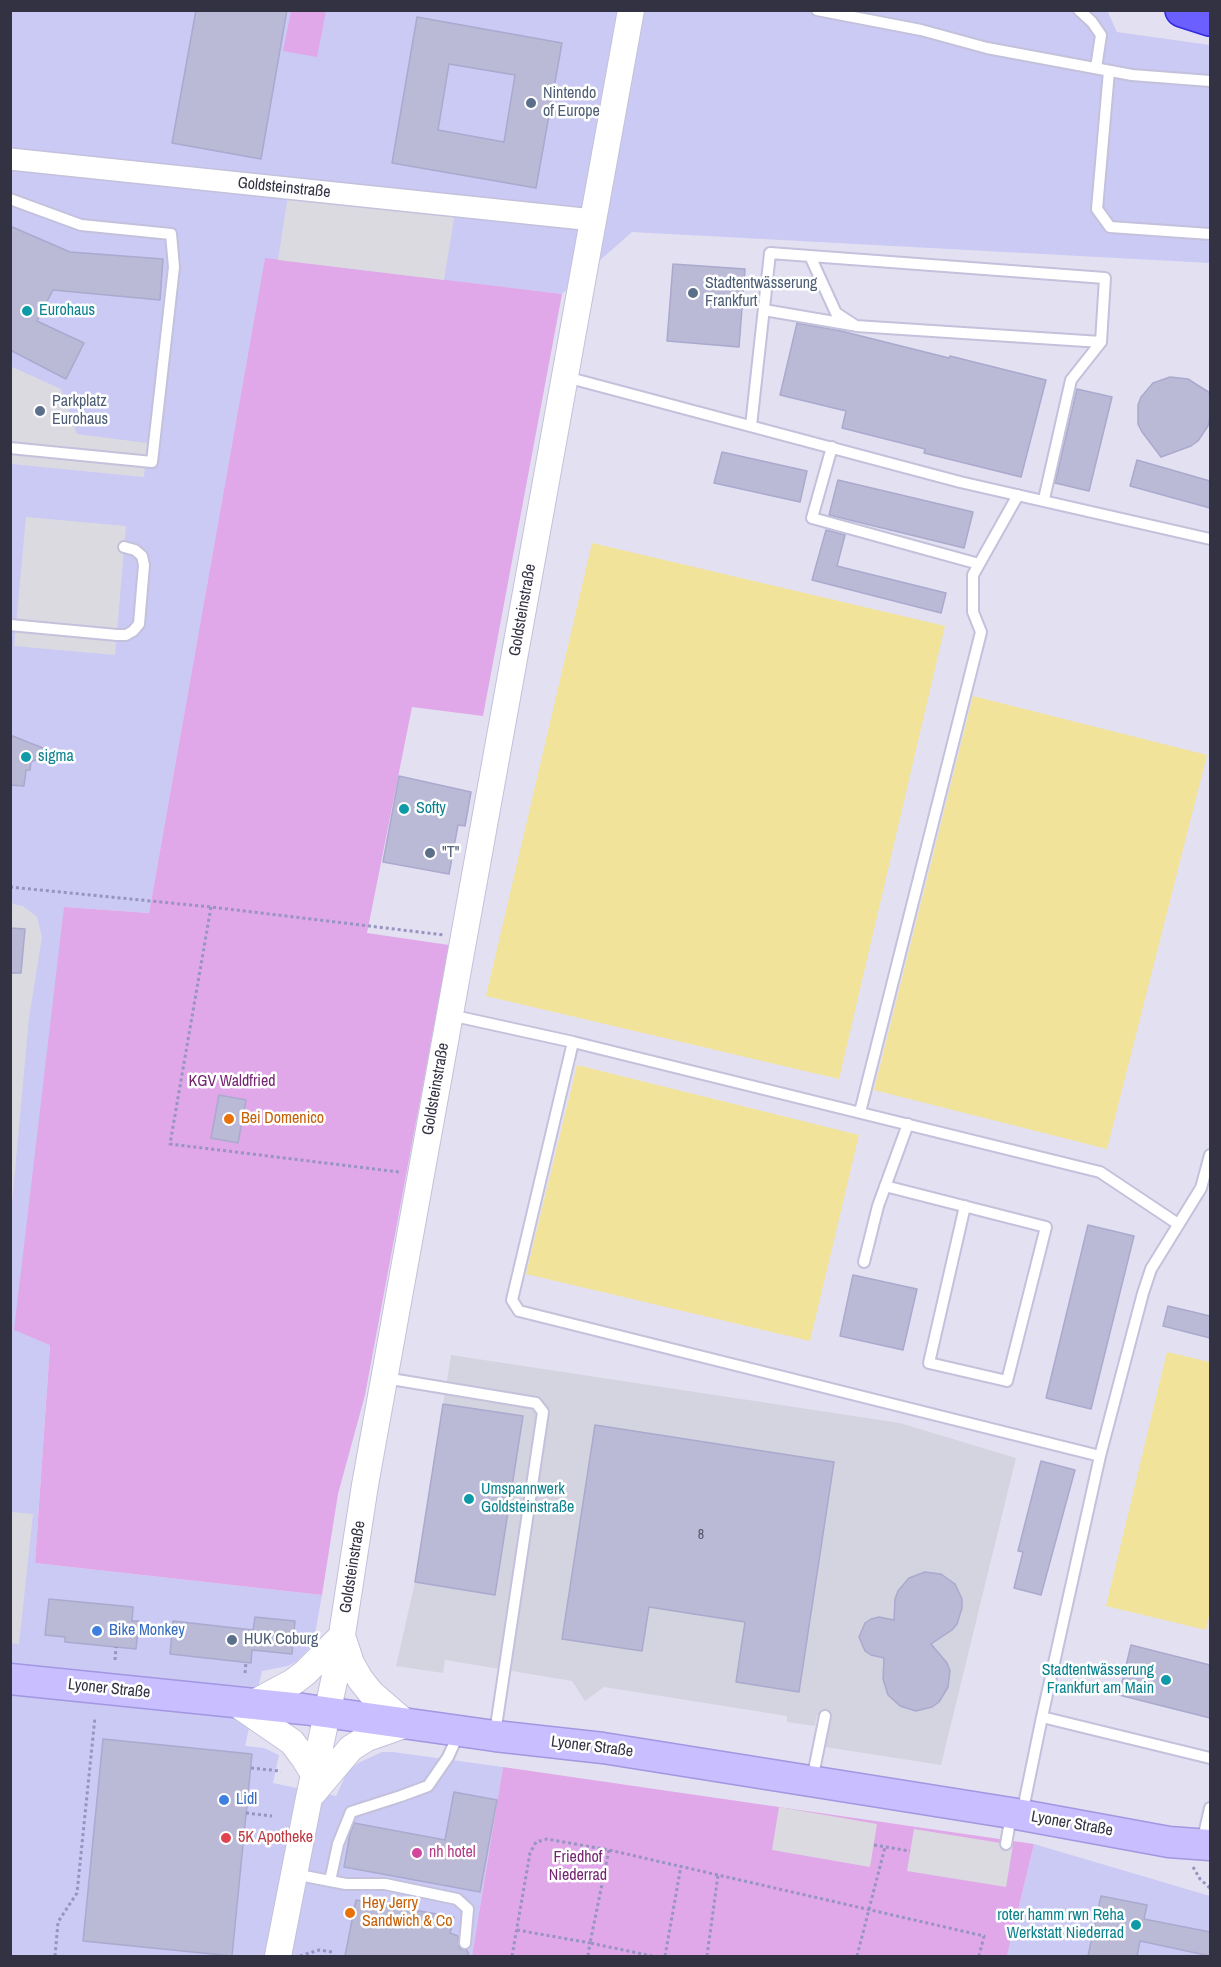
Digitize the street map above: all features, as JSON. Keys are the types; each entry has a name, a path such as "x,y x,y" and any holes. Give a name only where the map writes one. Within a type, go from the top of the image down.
{"highway":[{"path":"1182,10 1210,19"}],"main road":[{"name":"Lyoner Straße","path":"10,1679 243,1703 603,1748 1017,1814 1169,1842 1204,1853"}],"street":[{"name":"Goldsteinstraße","path":"289,1956 294,1874 342,1636 365,1489 449,1015 631,10"},
{"name":"Goldsteinstraße","path":"10,159 592,220"},
{"path":"342,1636 351,1663 360,1679 371,1693 407,1724 367,1738 351,1748 311,1786 304,1758 292,1742 243,1703 293,1682 342,1636"}],"lane":[{"path":"1078,10 1092,22 1101,35 1096,68"},
{"path":"824,11 921,30 987,48 1109,71 1210,81"},
{"path":"1109,71 1097,209 1110,227 1210,234"},
{"path":"10,199 81,225 171,234 174,267 153,462 10,448"},
{"path":"751,426 770,253 1105,278 1101,342 1071,380 1044,499"},
{"path":"810,256 836,313 856,326"},
{"path":"764,310 856,326 1101,342"},
{"path":"566,377 960,482 1044,499 1210,539"},
{"path":"832,447 812,518 979,564"},
{"path":"860,1112 981,632 973,612 973,575 1018,495"},
{"path":"10,625 117,635 133,631 139,624 144,565 142,556 135,550 124,547"},
{"path":"449,1015 573,1042 1100,1172 1178,1224"},
{"path":"573,1042 512,1300 519,1311 1101,1456"},
{"path":"864,1262 885,1186 908,1124"},
{"path":"1006,1844 1017,1814 1042,1717 1101,1456 1143,1293 1151,1269 1201,1188 1210,1162"},
{"path":"885,1186 965,1206 1046,1227 1007,1381 929,1363 965,1206"},
{"path":"385,1378 536,1403 543,1412 495,1736"},
{"path":"812,1780 825,1716"},
{"path":"1042,1717 1210,1758"},
{"path":"330,1881 338,1844 351,1812 428,1786 448,1757 460,1730"},
{"path":"1204,1853 1210,1808"},
{"path":"294,1874 346,1884 385,1884 457,1899 468,1910 465,1943"}],"path":[{"path":"10,887 211,907 463,938"},
{"path":"211,907 170,1144 421,1174"},
{"path":"115,1660 116,1647"},
{"path":"245,1673 246,1662"},
{"path":"55,1956 58,1922 77,1893 95,1717"},
{"path":"251,1768 281,1771"},
{"path":"246,1813 272,1816"},
{"path":"512,1956 530,1853 536,1842 547,1839 609,1850 984,1936 980,1956"},
{"path":"874,1845 910,1851"},
{"path":"857,1956 885,1847"},
{"path":"588,1956 609,1850"},
{"path":"1204,1853 1200,1879 1210,1888"},
{"path":"665,1956 681,1866"},
{"path":"707,1956 718,1875"},
{"path":"517,1930 652,1956"},
{"path":"289,1956 319,1950 332,1952"}],"shaded area":[{"path":"1107,10 1117,32 1210,45 1210,263 632,232 562,294 265,259 149,913 64,907 50,1344 35,1563 322,1595 314,1640 310,1647 297,1661 288,1666 262,1671 245,1746 264,1748 279,1755 273,1783 336,1796 347,1772 358,1763 382,1752 503,1767 472,1956 11,1956 11,11"},
{"path":"289,188 456,206 444,280 278,260"},
{"name":"Parkplatz Eurohaus","path":"10,366 61,389 77,434 147,443 144,477 11,464"},
{"path":"26,517 126,526 115,655 14,646"},
{"path":"592,543 945,626 839,1079 486,996"},
{"path":"973,696 1207,755 1107,1149 874,1090"},
{"path":"11,898 13,904 23,906 37,917 42,937 29,1018 11,1215"},
{"path":"577,1065 859,1135 810,1341 526,1274"},
{"path":"1167,1352 1210,1362 1210,1611 1206,1630 1106,1606"},
{"path":"451,1355 900,1423 1016,1458 941,1765 825,1747 831,1718 825,1716 817,1715 815,1726 787,1722 787,1716 604,1687 585,1701 572,1681 445,1660 443,1673 396,1666 415,1582"},
{"path":"11,1512 33,1514 19,1644 11,1643"},
{"path":"779,1807 877,1824 870,1867 772,1850"},
{"path":"914,1829 1013,1845 1006,1887 907,1871"},
{"path":"1034,1844 1210,1896 1210,1956 1007,1956"}],"green space":[{"path":"291,11 326,11 317,57 283,51"},
{"name":"KGV Waldfried","path":"265,258 562,294 483,716 412,707 367,933 449,945 365,1395 338,1494 322,1595 35,1563 50,1345 14,1330 64,907 149,913"},
{"name":"Friedhof Niederrad","path":"503,1767 1034,1844 1007,1956 472,1956"}],"building":[{"path":"196,10 287,10 261,159 172,143"},
{"name":"Nintendo of Europe","path":"417,17 562,43 536,188 392,163","holes":["449,64 515,75 504,142 438,130"]},
{"name":"Eurohaus","path":"10,226 70,252 163,259 160,300 53,290 37,321 84,343 66,379 10,350"},
{"path":"673,264 745,269 739,347 667,341"},
{"path":"797,323 841,331 1046,380 1021,477 924,453 925,449 842,428 846,411 780,395"},
{"path":"1170,377 1188,379 1210,393 1210,416 1208,426 1198,441 1191,446 1161,457 1138,424 1138,405 1141,397 1153,383"},
{"path":"1077,389 1112,397 1089,491 1055,483"},
{"path":"722,452 807,471 800,502 714,483"},
{"path":"1137,460 1210,481 1210,508 1130,486"},
{"path":"838,480 973,512 964,548 829,515"},
{"path":"826,530 845,535 837,566 946,593 941,613 812,580"},
{"name":"sigma","path":"10,735 53,752 31,762 30,770 26,770 24,786 10,785"},
{"path":"399,776 471,792 465,826 458,825 449,874 383,862"},
{"path":"10,928 25,929 21,973 10,973"},
{"path":"219,1095 246,1100 238,1143 211,1138"},
{"path":"1088,1225 1134,1236 1091,1409 1046,1398"},
{"path":"853,1275 917,1289 903,1350 840,1336"},
{"path":"1168,1306 1210,1316 1210,1338 1163,1326"},
{"name":"Umspannwerk Goldsteinstraße","path":"443,1404 523,1416 495,1595 415,1582"},
{"path":"595,1425 834,1462 799,1692 736,1682 745,1622 649,1607 642,1651 562,1639"},
{"path":"1041,1461 1075,1470 1041,1595 1014,1588 1023,1552 1018,1551"},
{"path":"925,1572 941,1574 955,1584 962,1599 962,1608 957,1624 952,1630 931,1644 947,1663 950,1671 948,1687 939,1702 932,1707 916,1711 900,1706 888,1695 883,1679 884,1658 865,1651 859,1637 865,1623 871,1619 879,1617 894,1620 895,1599 898,1591 909,1578"},
{"path":"49,1599 133,1607 132,1621 139,1621 136,1649 65,1642 65,1637 45,1635"},
{"path":"255,1617 295,1621 292,1654 252,1650 251,1663 170,1654 173,1621 253,1630"},
{"name":"Stadtentwässerung Frankfurt am Main","path":"1131,1645 1210,1665 1210,1718 1119,1695"},
{"path":"103,1739 252,1754 232,1956 83,1941"},
{"name":"nh hotel","path":"454,1792 497,1800 480,1892 344,1867 354,1823 445,1840"},
{"name":"roter hamm rwn Reha Werkstatt Niederrad","path":"1101,1896 1147,1905 1144,1919 1210,1932 1210,1956 1140,1941 1137,1956 1088,1956"},
{"path":"356,1900 454,1917 450,1933 458,1936 459,1947 467,1950 469,1956 345,1956"}],"place":[{"name":"Nintendo of Europe","path":"531,103"},
{"name":"Stadtentwässerung Frankfurt","path":"693,293"},
{"name":"Eurohaus","path":"27,311"},
{"name":"Parkplatz Eurohaus","path":"40,411"},
{"name":"sigma","path":"26,757"},
{"name":"Softy","path":"404,809"},
{"name":"\"T\"","path":"430,853"},
{"name":"Bei Domenico","path":"229,1119"},
{"name":"Umspannwerk Goldsteinstraße","path":"469,1499"},
{"name":"Bike Monkey","path":"97,1631"},
{"name":"HUK Coburg","path":"232,1640"},
{"name":"Stadtentwässerung Frankfurt am Main","path":"1166,1680"},
{"name":"Lidl","path":"224,1800"},
{"name":"5K Apotheke","path":"226,1838"},
{"name":"nh hotel","path":"417,1853"},
{"name":"Hey Jerry Sandwich & Co","path":"350,1913"},
{"name":"roter hamm rwn Reha Werkstatt Niederrad","path":"1136,1925"}]}
